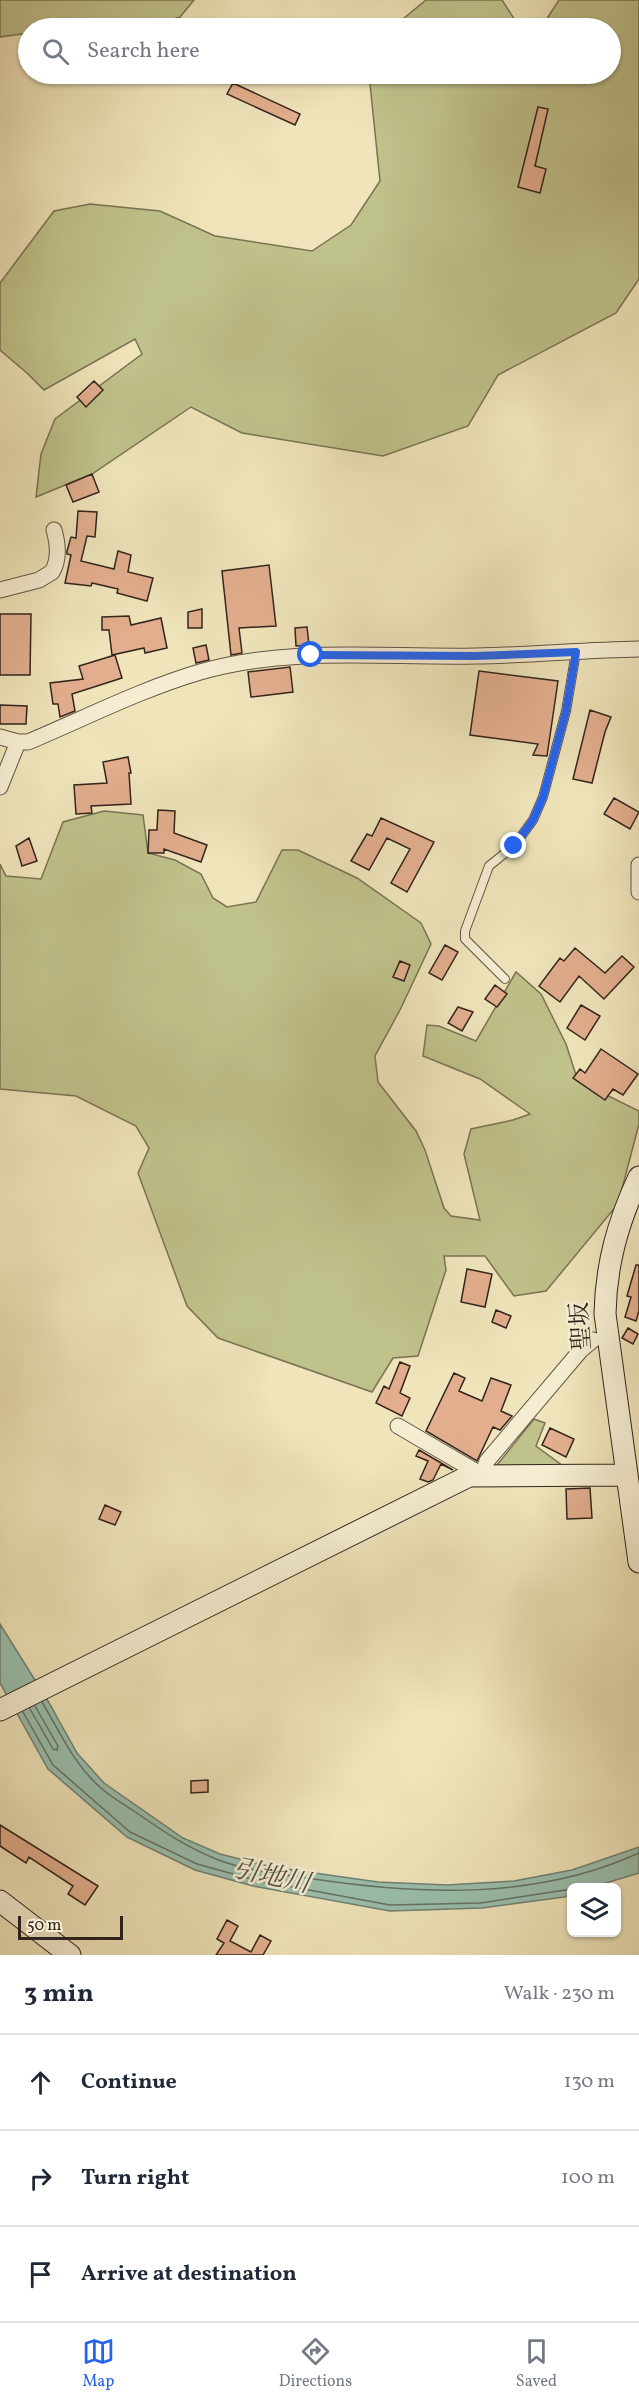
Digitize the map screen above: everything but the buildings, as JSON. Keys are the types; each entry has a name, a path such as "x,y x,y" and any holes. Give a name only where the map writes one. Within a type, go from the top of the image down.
{"street":[{"path":"0,590 39,580 52,572 57,559 58,545 54,530"},
{"path":"0,738 28,742 140,694 199,672 228,665 285,657 333,654 476,656 639,650"},
{"path":"0,788 18,742"},
{"path":"639,865 639,892"},
{"name":"聖坂","path":"639,1177 613,1241 605,1281 607,1333 633,1474 639,1562"},
{"path":"482,1475 487,1461 587,1346"},
{"path":"398,1426 482,1475"},
{"path":"1,1709 465,1478 482,1475 633,1474"},
{"path":"0,1901 70,1955"}],"lane":[{"path":"505,979 465,939 465,931 489,866 514,846 533,820 543,797 566,711 576,652"}],"green space":[{"path":"0,0 194,0 177,18 18,18 18,34 0,37"},
{"path":"426,0 502,0 514,18 404,18"},
{"path":"559,0 639,0 639,279 616,313 498,375 468,426 383,456 242,433 191,407 92,474 36,497 41,454 55,419 142,354 135,339 44,390 0,350 0,283 54,211 90,204 160,211 215,236 312,251 351,225 380,181 370,84 621,84 621,18 547,18"},
{"path":"104,811 143,815 148,853 175,860 201,874 213,898 227,907 256,902 282,850 298,850 357,878 421,923 431,944 375,1056 378,1082 416,1131 425,1150 444,1208 451,1216 480,1220 464,1154 471,1129 530,1114 480,1079 423,1056 427,1025 439,1026 476,1041 516,972 541,994 566,1044 578,1081 639,1111 639,1124 618,1204 546,1291 514,1296 485,1256 444,1256 446,1270 418,1356 393,1358 372,1392 218,1338 187,1306 138,1173 149,1148 136,1126 76,1096 0,1089 0,864 6,876 41,879 63,822"},
{"path":"534,1419 545,1423 536,1446 563,1466 532,1468 497,1465"}],"water":[{"name":"引地川","path":"0,1624 77,1753 104,1783 183,1838 220,1854 272,1867 378,1882 447,1885 514,1881 572,1870 639,1847 639,1873 606,1883 567,1883 567,1896 564,1897 482,1908 390,1911 253,1886 195,1870 127,1837 48,1769 0,1683"}],"route":[{"path":"311,655 476,656 576,652 566,711 543,797 533,820 514,846"}]}
